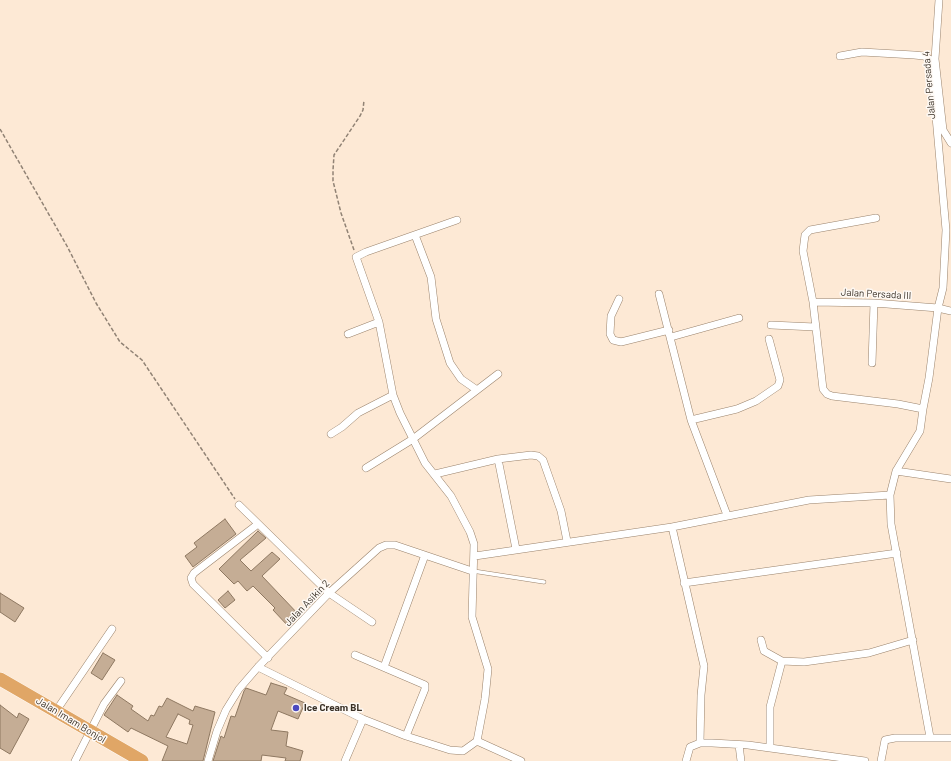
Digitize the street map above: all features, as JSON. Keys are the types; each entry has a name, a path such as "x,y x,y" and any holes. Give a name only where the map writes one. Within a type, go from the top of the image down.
{"highway":[{"name":"Jalan Imam Bonjol","path":"0,679 89,732 142,761"}],"street":[{"name":"Jalan Persada 4","path":"939,0 935,59 943,130 951,143"},
{"path":"840,56 862,52 924,56 931,60 946,230 943,288 938,308 929,378 920,431 896,471 890,495 892,524 930,737"},
{"path":"876,218 810,230 805,235 803,251 813,302 823,389 827,394 832,396 898,404 923,409"},
{"path":"258,667 363,719 406,736 450,750 463,751 477,741 485,699 488,669 472,617 472,571 475,556 474,544 470,532 451,496 425,463 393,395 379,322 356,257 366,252 457,220"},
{"path":"415,235 431,277 436,319 450,363 461,379 477,390"},
{"path":"659,294 691,420 727,515"},
{"path":"619,299 611,316 610,334 612,340 621,342 670,334 739,318"},
{"name":"Jalan Persada III","path":"813,302 874,303 938,308 951,311"},
{"path":"872,363 874,303"},
{"path":"348,334 379,322"},
{"path":"770,325 815,327"},
{"path":"691,420 737,410 756,401 778,386 780,380 769,339"},
{"path":"366,468 413,439 498,374"},
{"path":"331,434 342,427 358,413 393,395"},
{"path":"435,474 498,459 531,455 538,456 543,460 561,511 567,541"},
{"path":"498,459 516,549"},
{"path":"896,471 951,479"},
{"path":"475,556 567,541 672,527 809,500 890,495"},
{"path":"239,505 329,593 372,622"},
{"path":"258,524 194,574 192,578 193,584 268,658"},
{"path":"672,527 704,666 701,695 700,743"},
{"name":"Jalan Asikin 2","path":"208,761 217,731 226,710 239,690 258,667 329,593 378,548 386,545 395,545 472,571"},
{"path":"684,583 897,553"},
{"path":"384,667 425,555"},
{"path":"56,711 112,629"},
{"path":"761,640 764,651 782,661 804,662 869,653 913,640"},
{"path":"355,655 425,686 425,690 406,736"},
{"path":"770,748 770,707 782,661"},
{"path":"75,761 104,704 121,681"},
{"path":"345,761 363,719"},
{"path":"881,761 885,740 895,738 951,738"},
{"path":"477,741 521,761"},
{"path":"686,761 690,747 700,743 739,744 865,761"},
{"path":"739,744 741,761"},
{"path":"501,761 504,753"}],"lane":[{"path":"472,571 544,582"}],"path":[{"path":"356,257 341,213 333,181 333,170 334,155 360,116 363,110 364,100"},
{"path":"0,129 67,246 96,303 120,342 142,360 239,505"}],"building":[{"path":"225,519 236,534 193,567 185,556 197,547 194,543"},
{"path":"258,531 266,538 240,560 251,571 272,552 280,559 262,576 300,616 289,627 273,610 275,608 253,586 247,591 238,581 234,584 219,569"},
{"path":"228,591 235,600 225,608 218,600"},
{"path":"0,593 24,608 15,622 0,612"},
{"path":"103,653 115,660 102,680 91,673"},
{"path":"271,683 287,688 284,694 305,703 298,719 278,711 271,730 288,732 286,746 303,751 300,761 285,761 286,758 262,755 261,761 213,761 221,736 224,738 231,716 235,717 246,688 266,695"},
{"path":"117,695 133,706 131,709 148,721 151,715 154,716 159,706 162,707 167,698 193,711 195,706 215,712 203,761 162,761 168,746 131,728 128,732 104,715","holes":["178,714 190,720 189,724 193,725 187,744 166,737"]},
{"path":"0,705 17,718 19,713 29,719 10,754 0,748"}],"place":[{"name":"Ice Cream BL","path":"296,708"}]}
